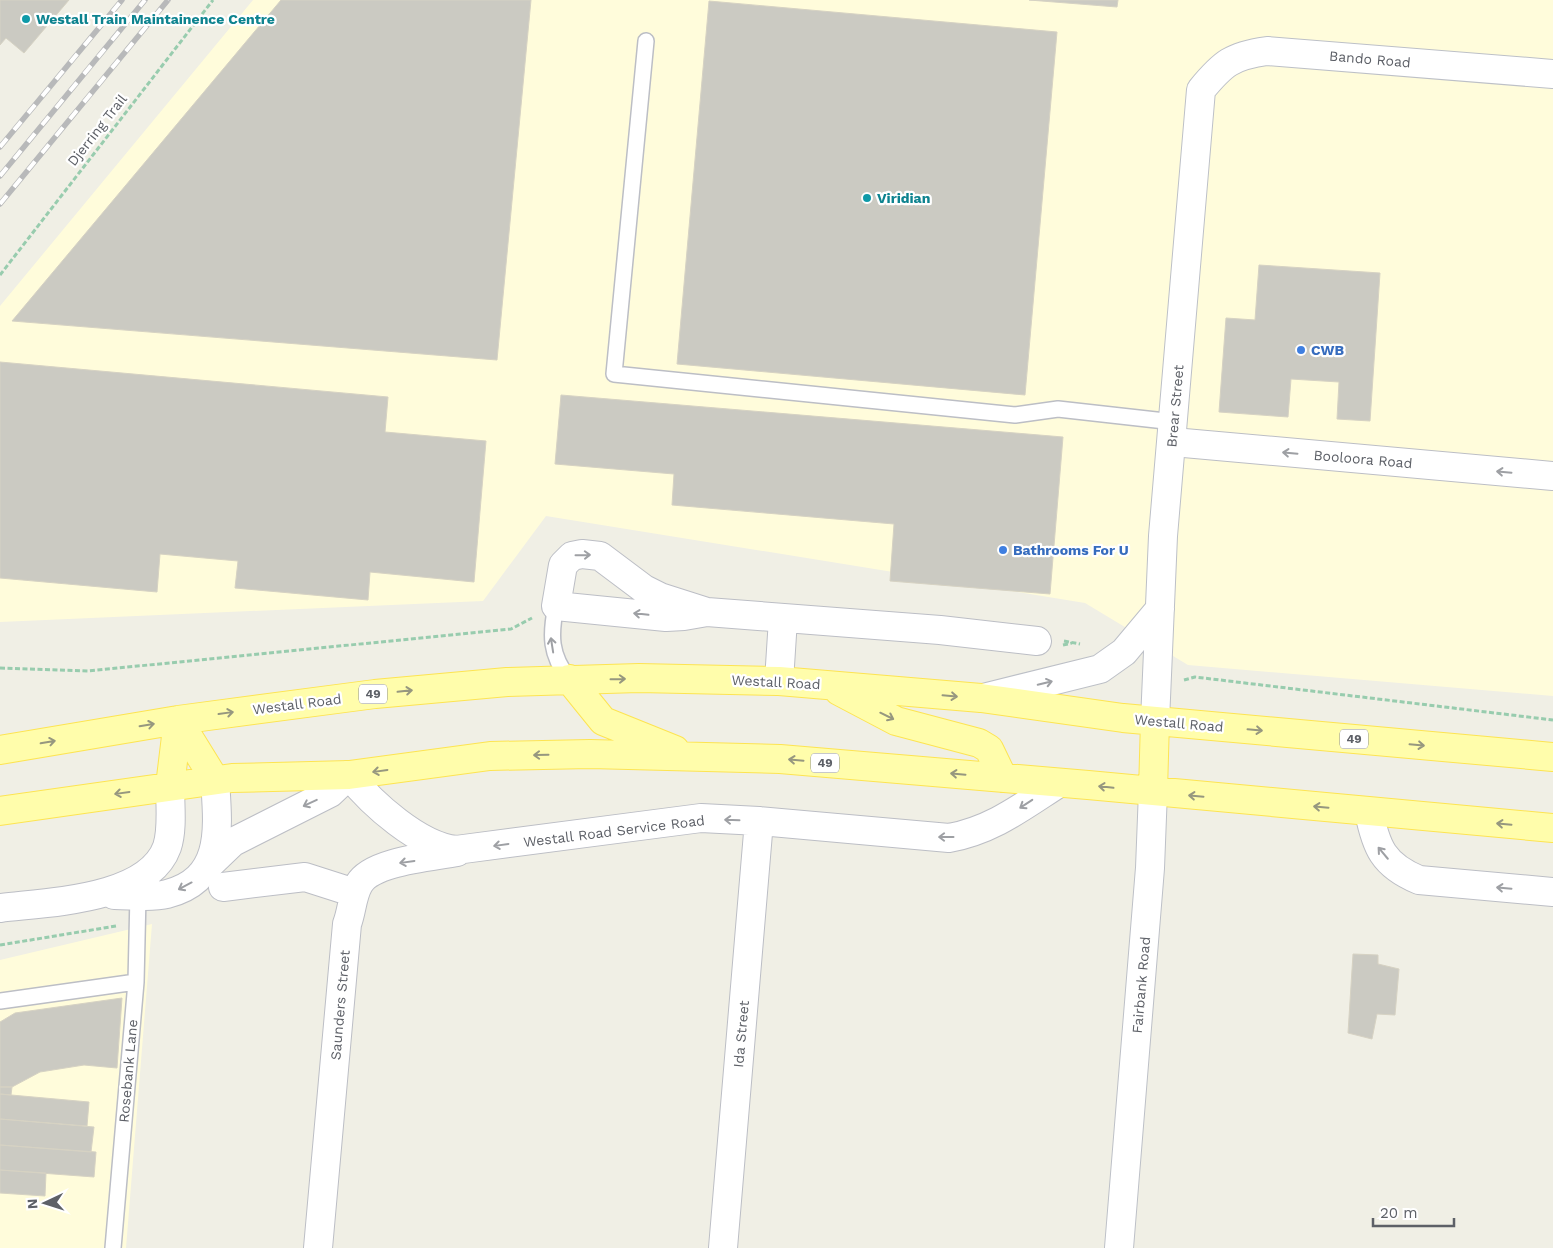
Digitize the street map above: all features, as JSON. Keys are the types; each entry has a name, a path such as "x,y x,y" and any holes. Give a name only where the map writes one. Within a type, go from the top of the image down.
{"main road":[{"name":"Westall Road","path":"0,750 178,720 374,694 453,686 569,679 779,681 981,698 1088,714 1155,721 1553,757"},
{"path":"569,679 603,721 690,756"},
{"path":"829,686 896,720 979,743 989,749 1003,778"},
{"path":"178,720 214,780"},
{"path":"170,786 178,720"},
{"name":"Fairbank Road","path":"1153,791 1155,721"},
{"name":"49","path":"0,811 214,780 349,775 490,756 590,754 780,759 1553,828"}],"street":[{"name":"Bando Road","path":"1200,90 1219,68 1244,54 1267,51 1553,74"},
{"name":"Brear Street","path":"1155,721 1155,682 1163,536 1200,90"},
{"name":"Booloora Road","path":"1173,432 1553,476"},
{"path":"707,612 666,617 556,606 563,565 572,556 582,554 600,556 636,584 660,597 707,612 940,630 1037,641"},
{"path":"981,698 1100,669 1124,652 1160,609"},
{"path":"779,681 783,619"},
{"path":"214,878 233,842 330,793 349,775"},
{"name":"Westall Road Service Road","path":"349,775 377,804 422,839 443,848 472,849 701,818 759,821 949,838 971,834 993,826 1059,783"},
{"path":"214,780 218,836 213,856 214,878"},
{"path":"0,908 94,895 119,889 134,882 161,859 169,839 170,786"},
{"name":"Fairbank Road","path":"1119,1248 1150,868 1153,791"},
{"path":"1369,812 1374,840 1382,854 1406,875 1419,880 1553,892"},
{"name":"Ida Street","path":"723,1248 759,821"},
{"name":"Saunders Street","path":"318,1248 347,924 353,902 366,876 382,866 472,849"},
{"path":"94,895 159,895 180,889 194,881 214,878 305,877 353,902"}],"lane":[{"path":"646,41 614,374 1015,415 1058,409 1173,432"},
{"path":"556,606 551,644 556,661 569,679"},
{"name":"Rosebank Lane","path":"113,1248 136,982 138,895"},
{"path":"0,1001 136,982"}],"path":[{"name":"Djerring Trail","path":"0,275 213,0"},
{"path":"0,668 88,671 511,629 556,606"},
{"path":"1155,682 1189,680 1195,677 1553,720"}],"shaded area":[{"path":"253,0 1553,0 1553,696 1188,665 1085,603 546,516 483,601 0,622 0,306"},
{"path":"152,924 126,1248 0,1248 0,960"}],"building":[{"name":"Westall Train Maintainence Centre","path":"0,0 69,0 24,53 6,38 0,45"},
{"path":"281,0 531,0 497,360 12,321"},
{"path":"1029,0 1118,0 1117,7"},
{"name":"Viridian","path":"709,1 1057,32 1025,395 677,364"},
{"path":"1259,265 1380,273 1370,421 1337,419 1339,382 1291,379 1288,417 1219,412 1226,318 1255,320"},
{"path":"0,362 388,397 385,432 486,441 474,582 370,572 368,600 235,588 238,561 160,554 157,592 0,578"},
{"path":"561,395 1063,437 1050,594 890,581 894,524 672,505 674,474 555,464"},
{"path":"1353,954 1378,955 1378,964 1399,969 1395,1015 1377,1014 1372,1039 1348,1033"},
{"path":"122,998 117,1068 84,1065 40,1072 12,1087 0,1087 0,1022 15,1013"},
{"path":"0,1087 12,1087 11,1095 0,1094"},
{"path":"0,1094 89,1102 87,1126 0,1119"},
{"path":"0,1119 94,1127 91,1152 0,1145"},
{"path":"0,1145 96,1152 94,1177 0,1170"},
{"path":"0,1170 46,1173 45,1196 0,1193"}],"railway":[{"path":"0,147 122,0"},
{"path":"0,176 145,0"},
{"path":"0,204 168,0"}],"place":[{"name":"Westall Train Maintainence Centre","path":"26,19"},
{"name":"Viridian","path":"867,198"},
{"name":"CWB","path":"1301,350"},
{"name":"Bathrooms For U","path":"1003,550"}]}
